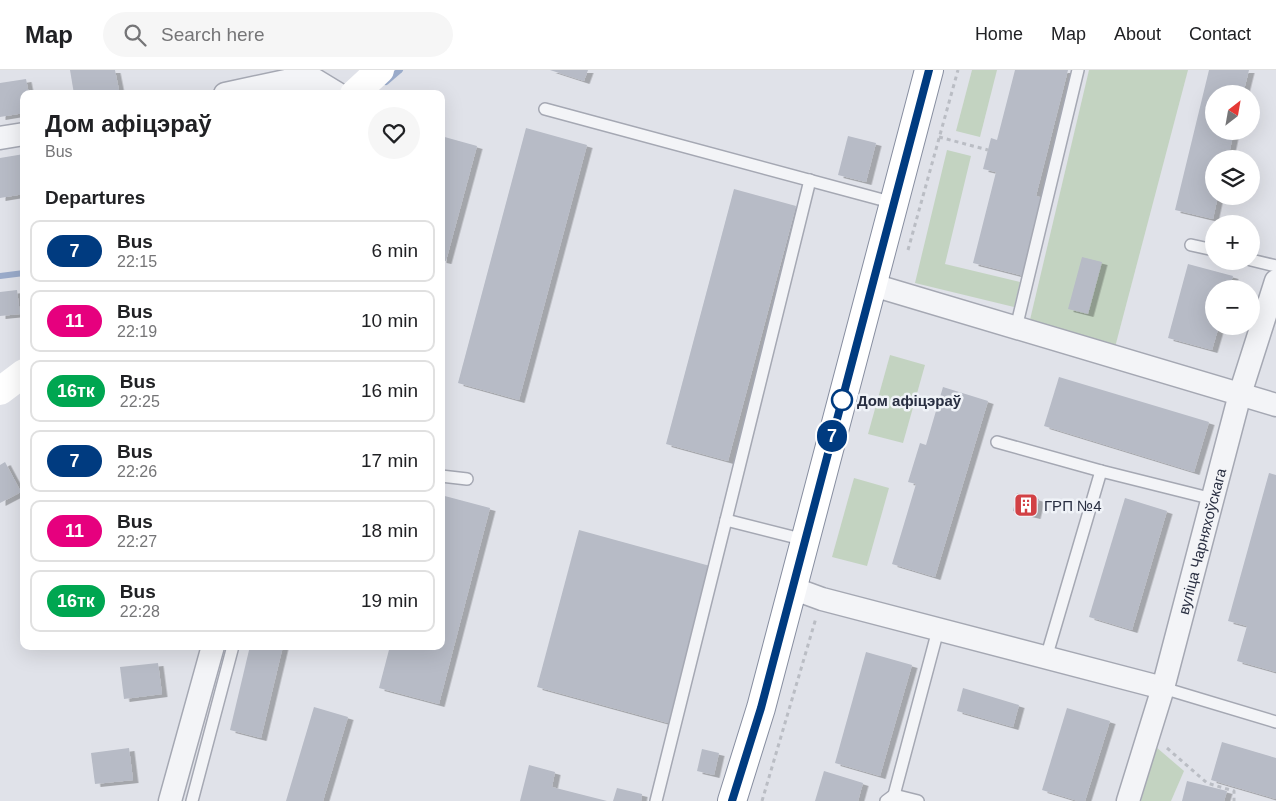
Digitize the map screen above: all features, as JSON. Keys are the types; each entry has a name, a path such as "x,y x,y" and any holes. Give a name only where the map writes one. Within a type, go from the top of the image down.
{"main road":[{"path":"358,90 380,70"},
{"path":"732,801 761,708 929,70"},
{"path":"0,390 20,376"}],"street":[{"path":"244,90 295,79 315,80 331,90"},
{"path":"0,138 20,135"},
{"name":"вуліца Чарняхоўскага","path":"1128,801 1163,688 1240,394 1276,280"},
{"path":"873,285 1276,405"},
{"path":"792,588 822,599 1163,688"},
{"path":"170,801 212,650"}],"lane":[{"path":"1016,328 1078,70"},
{"path":"545,109 894,203"},
{"path":"656,801 810,180"},
{"path":"1191,244 1205,248"},
{"path":"1260,262 1276,266"},
{"path":"996,442 1213,499"},
{"path":"1046,658 1101,471"},
{"path":"445,476 467,479"},
{"path":"726,520 805,540"},
{"path":"918,801 890,798 938,630"},
{"path":"192,801 232,650"},
{"path":"1163,688 1276,722"}],"path":[{"path":"939,137 988,150"},
{"path":"762,801 822,599"},
{"path":"1150,732 1206,783 1234,790 1234,801"}],"green space":[{"path":"972,70 997,70 980,137 956,131"},
{"path":"1089,70 1188,70 1114,351 1029,324"},
{"path":"947,150 971,156 945,264 1020,282 1014,307 915,283"},
{"path":"890,355 925,365 903,443 868,434"},
{"path":"854,478 889,488 867,566 832,557"},
{"path":"1156,747 1184,771 1171,801 1141,801"}],"building":[{"path":"70,70 115,70 119,90 73,90"},
{"path":"550,70 588,70 584,81"},
{"path":"1015,70 1068,70 1036,196 1043,198 1024,276 973,263 996,172 983,169 991,138 997,140"},
{"path":"1209,70 1249,70 1245,85 1205,85"},
{"path":"26,79 28,90 20,90 20,114 0,117 0,83"},
{"path":"1205,86 1205,140 1232,140 1230,150 1205,150 1205,205 1216,205 1214,215 1205,215 1205,217 1175,210"},
{"path":"526,128 587,145 519,400 458,383"},
{"path":"848,136 876,143 866,182 838,175"},
{"path":"445,137 477,146 445,261"},
{"path":"20,155 20,195 0,198 0,158"},
{"path":"734,189 796,206 728,461 666,444"},
{"path":"1082,257 1102,262 1088,314 1068,309"},
{"path":"1188,264 1233,276 1232,280 1205,280 1205,335 1216,335 1212,350 1168,338"},
{"path":"17,290 20,314 0,316 0,292"},
{"path":"1059,377 1209,422 1194,472 1044,426"},
{"path":"943,387 988,401 935,577 892,564 916,484 908,482 920,443 926,445"},
{"path":"5,462 20,493 0,503 0,465"},
{"path":"1269,473 1276,475 1276,672 1237,661 1247,626 1228,621"},
{"name":"ГРП №4","path":"1017,493 1039,499 1035,516 1013,511"},
{"path":"445,496 490,508 439,704 379,688 389,650 445,650"},
{"path":"1125,498 1167,511 1132,630 1089,617"},
{"path":"579,530 710,566 668,723 537,687"},
{"path":"249,650 282,650 261,738 230,730"},
{"path":"866,652 912,665 880,776 835,763"},
{"path":"158,663 162,694 124,699 120,667"},
{"path":"963,688 1019,705 1013,727 957,711"},
{"path":"314,707 348,717 323,801 286,801"},
{"path":"1067,708 1110,721 1085,801 1078,801 1042,790"},
{"path":"1222,742 1276,758 1276,799 1211,780"},
{"path":"129,748 133,780 95,784 91,753"},
{"path":"702,749 719,753 714,775 697,771"},
{"path":"529,765 555,772 552,787 607,801 520,801"},
{"path":"824,771 863,783 858,801 815,801"},
{"path":"1187,781 1227,791 1224,801 1182,801"},
{"path":"617,788 642,794 641,801 613,801"}],"waterway":[{"path":"386,82 400,70"},
{"path":"0,276 20,274"}],"bus line":[{"name":"7","path":"732,801 761,708 929,70"}],"place":[{"name":"Дом афіцэраў","path":"842,400"},
{"name":"ГРП №4","path":"1026,505"}]}
